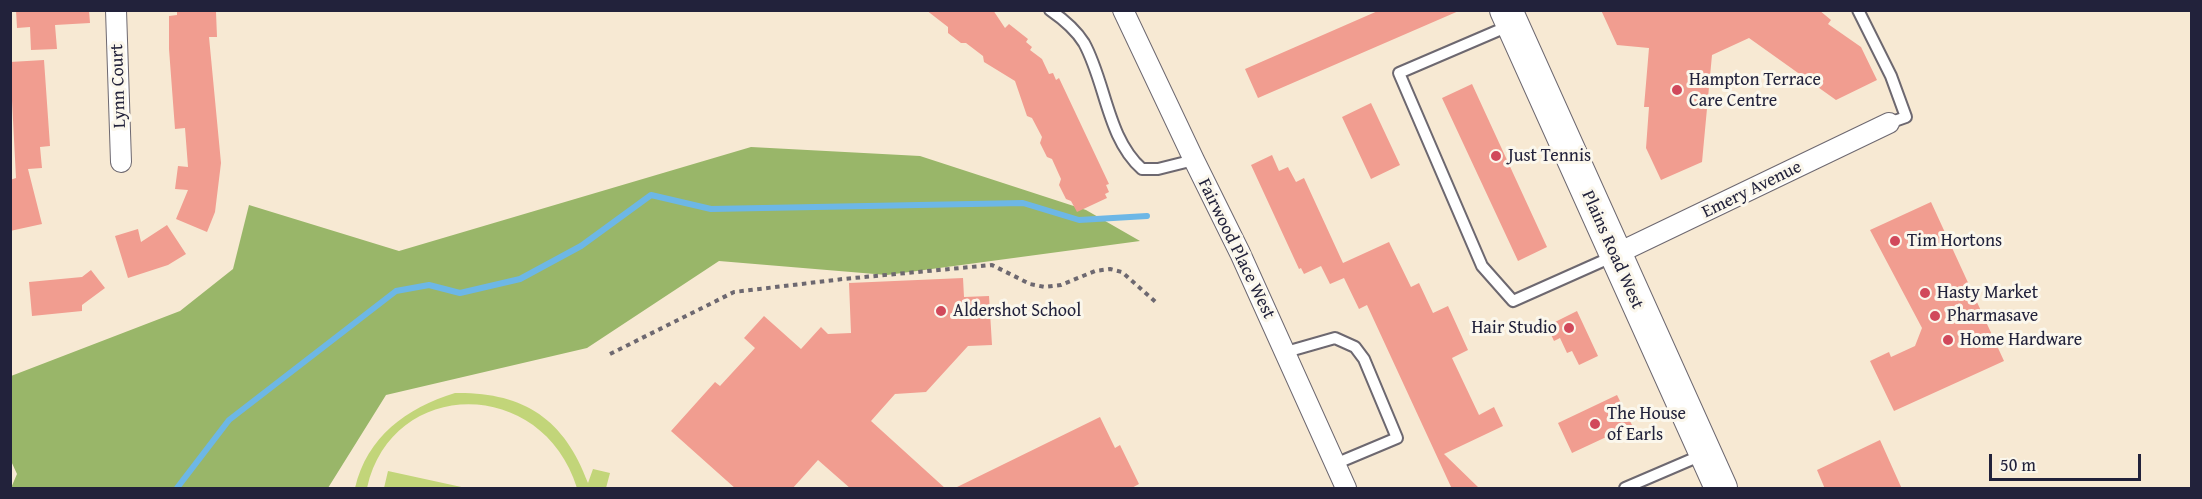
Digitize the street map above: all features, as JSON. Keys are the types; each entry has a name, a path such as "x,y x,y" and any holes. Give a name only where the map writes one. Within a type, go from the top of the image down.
{"main road":[{"name":"Plains Road West","path":"1509,18 1721,489"}],"street":[{"name":"Lynn Court","path":"116,10 122,162"},
{"name":"Fairwood Place West","path":"1124,10 1286,352 1346,489"},
{"name":"Emery Avenue","path":"1614,255 1890,123"}],"lane":[{"path":"1050,10 1065,21 1083,43 1127,155 1142,169 1158,169 1194,160"},
{"path":"1858,10 1891,76 1906,117 1890,123"},
{"path":"1509,18 1400,73 1482,266 1513,301 1614,255"},
{"path":"1286,352 1335,338 1355,347 1364,359 1397,438 1335,464"},
{"path":"1625,489 1705,453"}],"path":[{"path":"610,354 734,292 992,265 1030,284 1045,286 1061,285 1095,271 1110,269 1122,272 1158,304"}],"green space":[{"path":"751,147 920,156 1086,210 1140,241 887,275 719,261 587,348 386,395 328,488 11,488 17,474 11,461 11,376 180,311 233,269 249,205 399,251"},
{"path":"455,393 501,398 521,404 538,413 567,441 588,483 593,469 610,473 606,488 577,488 559,451 533,425 502,410 468,404 435,410 405,425 382,452 367,488 355,488 369,454 391,427 420,407"},
{"path":"388,471 466,488 384,488"}],"building":[{"path":"16,10 89,10 90,23 55,25 57,49 31,50 30,27 17,28"},
{"path":"177,10 216,12 217,37 209,37 221,163 215,212 207,232 176,219 188,190 175,189 178,166 188,167 185,128 175,129 169,49 169,16 177,15"},
{"path":"926,10 993,10 1005,28 1009,24 1028,39 1026,42 1032,47 1030,50 1042,59 1049,74 1053,73 1056,80 1059,78 1109,184 1106,185 1109,192 1105,194 1107,198 1077,212 1071,201 1066,199 1059,185 1061,179 1052,159 1047,157 1040,143 1042,137 1032,118 1027,116 1015,81 984,62 983,56 948,33 948,27"},
{"path":"1380,10 1461,10 1258,98 1245,69"},
{"name":"Hampton Terrace Care Centre","path":"1601,10 1819,10 1831,20 1828,24 1861,47 1877,80 1836,100 1749,38 1712,55 1702,162 1661,180 1646,148 1649,107 1644,107 1649,48 1617,45"},
{"path":"44,60 50,146 40,147 42,168 28,169 42,224 10,231 10,180 16,178 10,62"},
{"path":"1472,84 1547,247 1518,261 1442,98"},
{"path":"1371,103 1400,165 1371,179 1342,117"},
{"path":"1272,155 1279,171 1288,167 1296,182 1304,178 1343,263 1389,242 1411,287 1419,283 1433,313 1448,306 1468,350 1452,358 1479,415 1494,407 1503,426 1444,454 1480,489 1452,489 1367,305 1359,309 1344,278 1330,284 1321,266 1304,274 1301,268 1299,269 1251,165"},
{"path":"1931,202 2004,361 1894,411 1870,361 1889,352 1891,357 1915,346 1922,328 1870,230"},
{"path":"167,225 186,254 168,265 128,278 115,236 138,229 141,242"},
{"path":"91,270 105,288 82,305 82,311 32,316 29,282 82,277"},
{"path":"963,278 964,297 989,296 992,345 968,346 926,392 895,394 871,421 946,489 851,489 818,460 792,489 736,489 671,431 715,382 720,386 755,348 744,338 764,316 801,349 821,327 828,334 851,333 849,283"},
{"path":"1577,311 1598,356 1579,365 1572,351 1567,353 1560,338 1554,341 1547,326"},
{"name":"The House of Earls","path":"1617,395 1632,425 1572,453 1558,423"},
{"path":"1100,417 1115,448 1120,445 1139,484 1130,489 953,489"},
{"path":"1880,440 1902,489 1825,489 1817,470"}],"waterway":[{"path":"177,488 229,420 396,291 429,285 460,293 520,279 581,246 651,195 711,209 1023,203 1079,220 1147,216"}],"place":[{"name":"Hampton Terrace Care Centre","path":"1677,90"},
{"name":"Just Tennis","path":"1496,156"},
{"name":"Tim Hortons","path":"1895,241"},
{"name":"Hasty Market","path":"1925,293"},
{"name":"Aldershot School","path":"941,311"},
{"name":"Pharmasave","path":"1935,316"},
{"name":"Hair Studio","path":"1569,328"},
{"name":"Home Hardware","path":"1948,340"},
{"name":"The House of Earls","path":"1595,424"}]}
